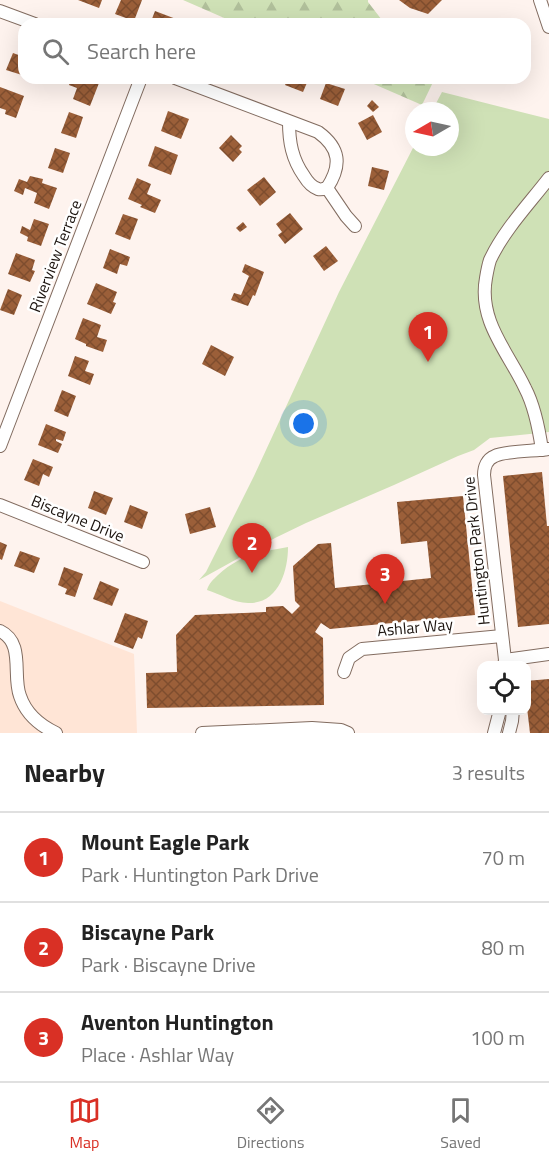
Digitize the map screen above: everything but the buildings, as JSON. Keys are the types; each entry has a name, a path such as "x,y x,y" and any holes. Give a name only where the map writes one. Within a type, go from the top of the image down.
{"street":[{"path":"540,0 549,27"},
{"path":"0,11 18,18"},
{"name":"Riverview Terrace","path":"0,446 139,84"},
{"path":"191,84 318,132 328,139 337,155 337,167 334,178 327,189"},
{"path":"289,122 290,145 298,167 309,183 317,189 327,189"},
{"path":"546,450 525,387 490,323 486,309 485,284 489,263 497,247 549,178"},
{"path":"327,189 355,226"},
{"name":"Huntington Park Drive","path":"504,661 484,468 494,456 546,450"},
{"name":"Biscayne Drive","path":"0,505 143,562"},
{"path":"0,631 5,633 17,651 16,669 19,695 28,713 43,726 56,733"},
{"name":"Ashlar Way","path":"344,672 349,658 362,649 502,636"},
{"path":"514,661 549,654"},
{"path":"494,733 499,715"},
{"path":"509,733 513,715"},
{"path":"202,733 312,728 341,730 348,733"}],"shaded area":[{"path":"0,601 134,654 137,733 0,733"}],"green space":[{"path":"183,0 368,0 380,18 224,18"},
{"path":"374,84 432,84 423,102 415,102"},
{"path":"442,92 549,119 549,432 490,438 474,450 275,538 199,580 206,572 254,476 339,292 409,156 459,156 459,102 437,102"},
{"path":"288,547 283,576 274,592 267,598 258,602 243,603 207,590 214,578 235,562 260,553"}],"place":[{"name":"Mount Eagle Park","path":"428,362"},
{"name":"Biscayne Park","path":"252,573"},
{"name":"Aventon Huntington","path":"385,604"}]}
